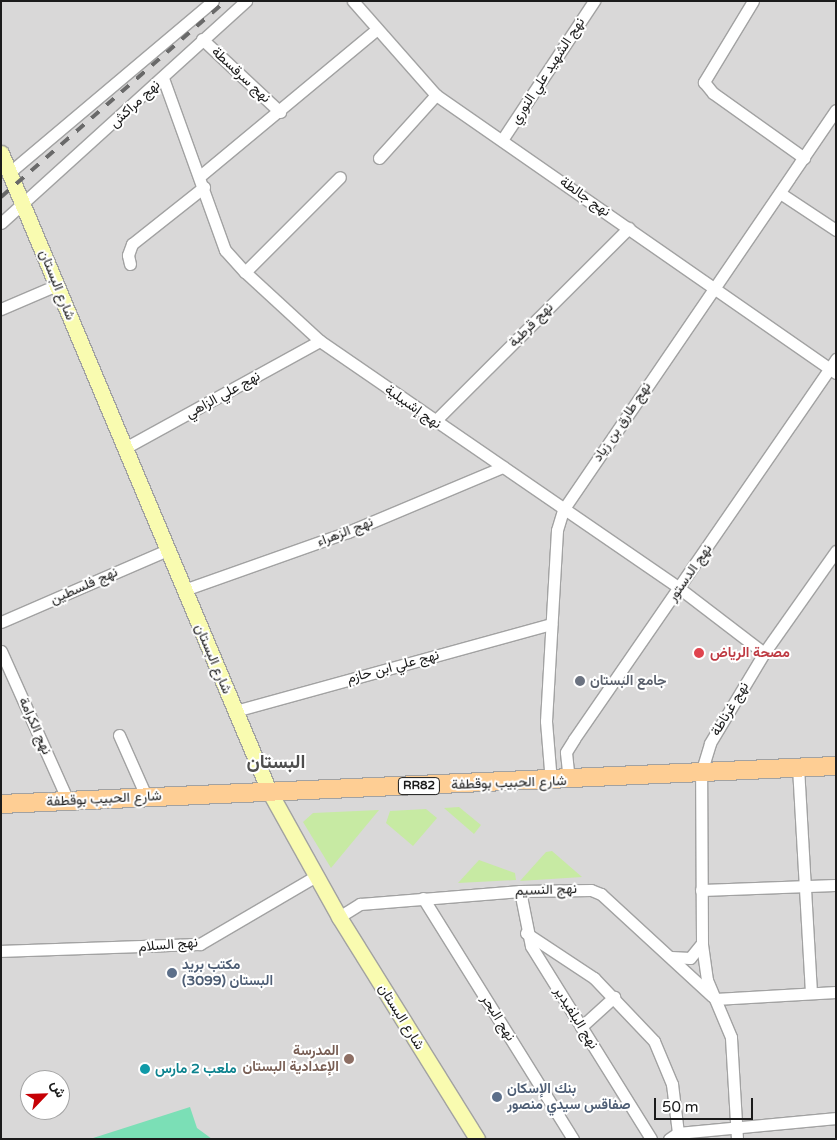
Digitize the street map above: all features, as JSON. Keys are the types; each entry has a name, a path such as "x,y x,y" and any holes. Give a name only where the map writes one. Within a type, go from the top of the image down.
{"main road":[{"name":"شارع البستان","path":"1,153 269,791 339,917 477,1139"},
{"name":"شارع الحبيب بوقطفة","path":"1,804 269,791 551,782 836,766"}],"street":[{"path":"10,172 213,1"},
{"name":"نهج مراكش","path":"1,223 23,207 163,78 202,39 246,1"},
{"name":"نهج جالطة","path":"353,1 376,30 436,95 629,228 712,288 834,367"},
{"name":"نهج الشهيد علي النوري","path":"502,140 594,1"},
{"path":"753,1 704,82 713,93 804,158"},
{"path":"130,264 132,244 280,112 376,30"},
{"name":"نهج سرقسطة","path":"202,39 280,112"},
{"name":"نهج إشبيلية","path":"163,78 225,250 245,272 320,341 434,422 679,588 764,653"},
{"path":"379,158 436,95"},
{"name":"نهج طارق بن زياد","path":"551,782 546,721 557,530 564,510 712,288 835,113"},
{"path":"245,272 340,177"},
{"path":"780,193 836,230"},
{"name":"نهج قرطبة","path":"434,422 629,228"},
{"path":"1,309 58,285"},
{"name":"نهج علي الزاهي","path":"125,448 320,341"},
{"name":"نهج الدستور","path":"569,781 566,752 834,367"},
{"name":"نهج الزهراء","path":"184,590 348,532 503,467"},
{"name":"نهج فلسطين","path":"1,622 167,550"},
{"name":"نهج غرناطة","path":"715,999 702,943 701,773 710,743 764,653 836,551"},
{"name":"نهج علي ابن حازم","path":"235,711 551,624"},
{"name":"نهج الكرامة","path":"1,651 68,801"},
{"path":"119,735 146,796"},
{"path":"798,767 812,991"},
{"name":"نهج السلام","path":"1,951 200,944 316,876"},
{"path":"701,890 836,885"},
{"name":"نهج النسيم","path":"339,917 360,904 580,888 601,894 671,956 715,999"},
{"name":"نهج البلفيدير","path":"520,891 526,933 581,1027 651,1139"},
{"name":"نهج البحر","path":"423,898 573,1139"},
{"path":"526,933 554,949 614,997 654,1041 672,1084 674,1136 736,1133 836,1118"},
{"path":"671,956 690,958 702,943"},
{"path":"736,1133 731,1037 715,999 812,991 836,992"},
{"path":"581,1027 614,997"}],"shaded area":[{"path":"1,1 836,1 836,1139 1,1139"}],"green space":[{"path":"459,807 481,825 474,834 444,808"},
{"path":"426,809 437,818 413,846 386,823 390,811"},
{"path":"379,810 331,868 303,822 313,813"},
{"path":"552,851 582,877 520,881 546,852"},
{"path":"479,860 515,873 516,880 458,883"},
{"path":"190,1107 197,1128 212,1139 90,1139"}],"railway":[{"path":"1,197 226,1"}],"place":[{"name":"مصحة الرياض","path":"699,653"},
{"name":"جامع البستان","path":"580,681"},
{"name":"مكتب بريد البستان (3099)","path":"172,973"},
{"name":"المدرسة الإعدادية البستان","path":"349,1059"},
{"name":"ملعب 2 مارس","path":"145,1069"},
{"name":"بنك الإسكان صفاقس سيدي منصور","path":"497,1097"}],"district":[{"name":"البستان","path":"276,763"}]}
